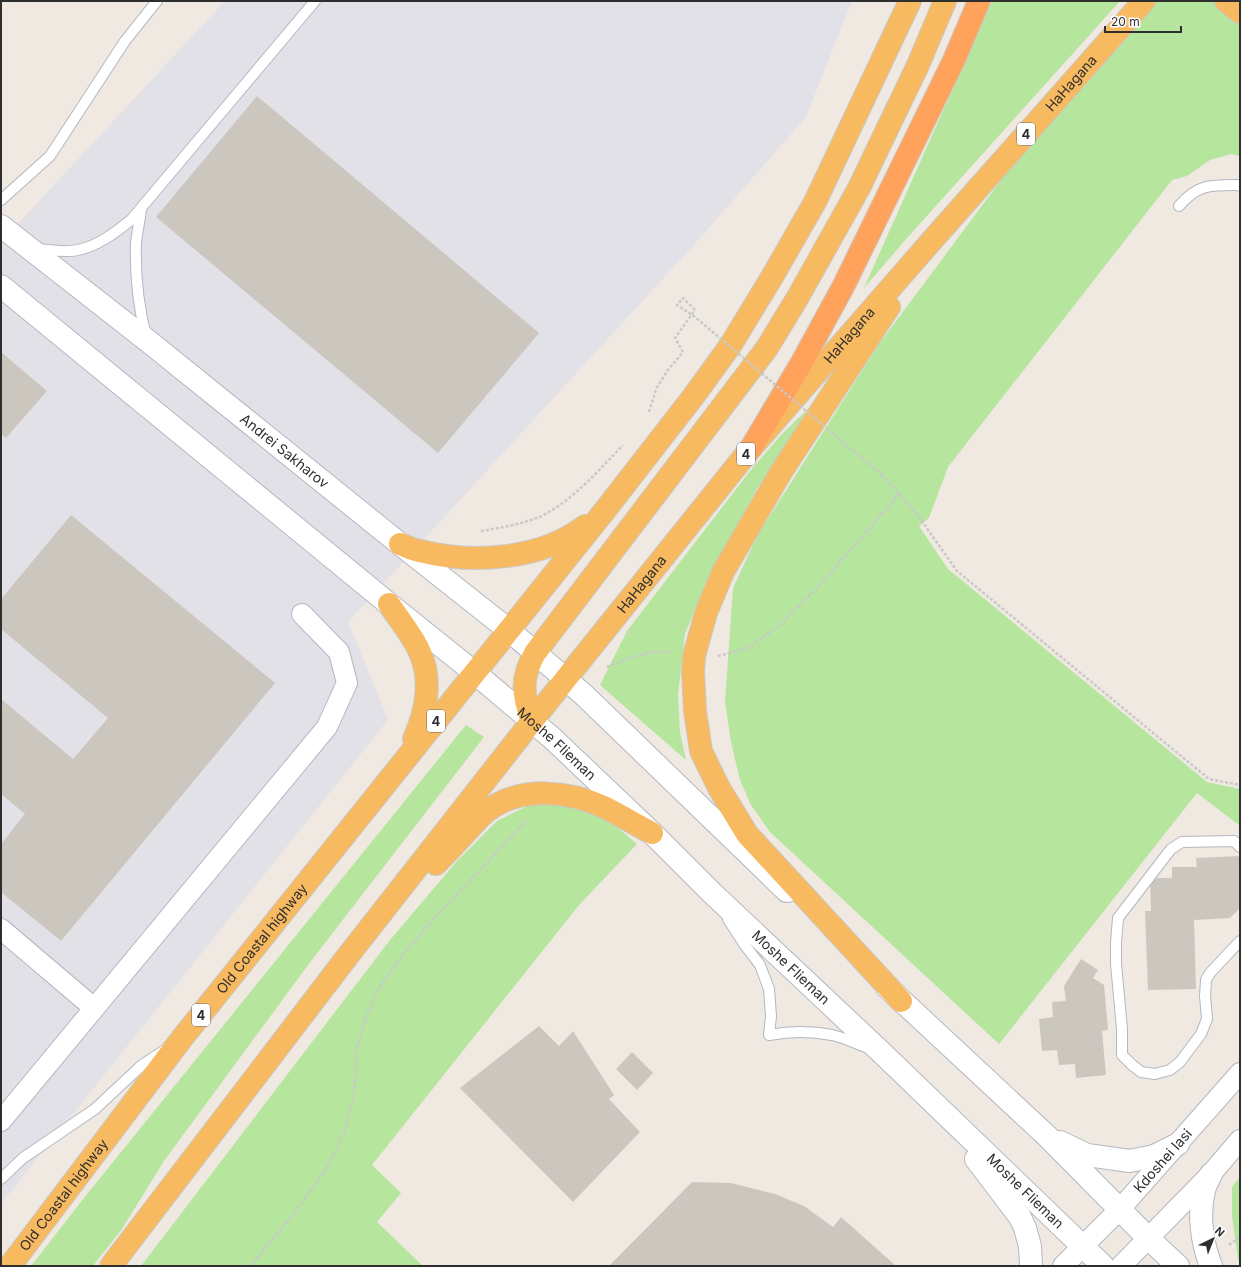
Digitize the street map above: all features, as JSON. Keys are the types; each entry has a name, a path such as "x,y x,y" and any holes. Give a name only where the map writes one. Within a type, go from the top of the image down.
{"highway":[{"path":"893,40 899,1"},
{"name":"4","path":"475,673 606,509 730,346 815,202 856,114 893,40 910,1"},
{"path":"532,721 524,692 524,680 528,666 535,653 767,348 798,298 859,188 918,64 945,1"},
{"path":"751,448 802,362 843,287 954,60 979,1"},
{"name":"HaHagana","path":"565,678 751,448 1144,1"},
{"path":"1226,1 1240,12"},
{"path":"901,1001 747,834 723,795 701,751 695,711 693,672 694,656 706,613 724,572 781,472 935,237"},
{"path":"400,544 418,551 453,557 489,558 509,556 562,541 606,509"},
{"path":"389,604 419,650 426,670 427,701 421,723 413,742 398,769"},
{"name":"Old Coastal highway","path":"10,1266 183,1037 475,673"},
{"name":"4","path":"111,1266 347,957 565,678"},
{"path":"347,957 487,811 514,797 529,794 553,794 575,797 605,808 652,833"}],"main road":[{"name":"Andrei Sakharov","path":"1,226 148,341 400,544 510,630 565,678"},
{"path":"1,286 475,673"},
{"name":"Moshe Flieman","path":"475,673 552,738 652,833 711,892 882,1052 941,1111 1103,1266"},
{"path":"565,678 901,1001 1048,1137 1148,1238 1178,1266"},
{"path":"941,1111 1020,1217 1030,1246 1031,1266"},
{"path":"1048,1137 1087,1155 1130,1161 1154,1156 1178,1144"},
{"path":"1211,1174 1204,1190 1201,1216 1211,1266"}],"street":[{"path":"1,1122 327,727 347,683 339,652 302,614"},
{"path":"1,929 94,1008"},
{"name":"Kdoshei Iasi","path":"1063,1266 1120,1209 1240,1074"},
{"path":"1121,1266 1211,1174 1240,1140"}],"lane":[{"path":"1,200 50,156 125,40 157,1"},
{"path":"28,248 63,251 78,250 113,234 131,220 315,1"},
{"path":"1179,206 1187,197 1196,191 1213,184 1240,186"},
{"path":"141,209 136,242 136,284 140,314 148,341"},
{"path":"1240,847 1234,841 1182,842 1171,849 1118,918 1116,964 1122,1029 1122,1055 1131,1064 1141,1072 1155,1074 1170,1070 1180,1062 1201,1034 1207,1019 1206,980 1210,973 1240,941"},
{"path":"711,892 744,944 760,965 769,989 771,1016 769,1035 793,1032 815,1032 833,1036 882,1052"},
{"path":"1,1179 23,1158 95,1109 142,1065 183,1037"}],"path":[{"path":"649,413 656,389 668,370 683,352 675,338 695,310 683,298 678,305 695,317 882,475 919,517 957,571 1209,779 1240,784"},
{"path":"480,531 508,527 536,518 558,506 592,477 628,440"},
{"path":"606,668 626,659 662,650 694,656 719,656 748,648 780,625 821,584 899,494"},
{"path":"250,1266 294,1214 326,1169 345,1132 354,1094 356,1049 366,1017 376,993 401,956 441,911 553,794"}],"shaded area":[{"path":"225,1 852,1 806,117 693,246 348,622 388,720 1,1204 1,242"}],"green space":[{"path":"992,1 1120,1 864,288"},
{"path":"1155,1 1240,1 1240,156 1231,154 1210,160 1187,176 1172,180 948,467 929,518 919,526 948,569 1207,782 1240,789 1240,826 1197,793 999,1044 770,832 751,805 740,780 731,742 725,702 733,588 757,536 879,344 1007,172"},
{"path":"815,402 758,487 707,580 685,634 678,695 680,732 686,760 600,685 627,631 750,471 781,435"},
{"path":"466,725 484,737 311,961 164,1161 122,1229 93,1266 31,1266 84,1198"},
{"path":"539,800 579,805 611,822 637,844 579,905 372,1165 401,1193 377,1222 423,1266 141,1266 390,940 457,861 497,821"},
{"path":"1240,1177 1240,1262 1238,1260 1232,1216 1232,1187"}],"building":[{"path":"257,96 539,333 438,453 156,217"},
{"path":"1,352 47,391 6,438 1,434"},
{"path":"71,515 275,683 61,941 1,892 1,844 25,814 1,794 1,699 73,759 108,718 1,629 1,599"},
{"path":"1240,856 1240,908 1230,918 1194,920 1196,989 1148,990 1145,911 1151,911 1150,878 1172,878 1172,867 1197,867 1196,858"},
{"path":"1081,959 1098,970 1093,978 1104,985 1108,1030 1102,1031 1106,1075 1076,1078 1075,1064 1059,1065 1057,1050 1042,1051 1039,1019 1053,1017 1052,1002 1066,1001 1064,986"},
{"path":"539,1026 559,1046 573,1031 614,1095 609,1099 640,1132 573,1202 460,1088"},
{"path":"632,1052 653,1073 637,1090 616,1069"},
{"path":"692,1182 731,1183 775,1194 804,1206 833,1227 841,1217 896,1266 609,1266"}]}
